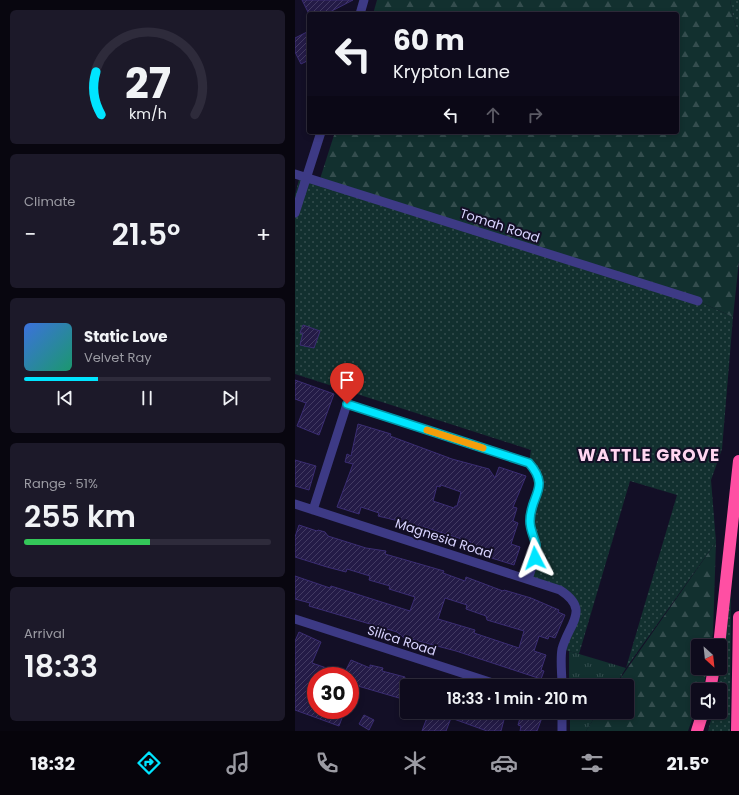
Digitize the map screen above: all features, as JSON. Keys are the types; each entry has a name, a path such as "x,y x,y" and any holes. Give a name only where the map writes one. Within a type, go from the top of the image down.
{"highway":[{"path":"720,639 739,461"},
{"path":"737,731 739,617"},
{"path":"697,731 701,719"}],"street":[{"path":"360,12 364,0"},
{"path":"295,213 320,134"},
{"name":"Tomah Road","path":"295,174 698,301"},
{"path":"313,510 347,404 529,463 538,473 540,482 530,518 530,530 536,546 535,558 527,579"},
{"name":"Magnesia Road","path":"295,504 560,590 572,598 576,608 575,617 562,649 562,679"},
{"name":"Silica Road","path":"295,619 480,679"},
{"path":"562,719 562,731"}],"green space":[{"path":"377,0 730,0 733,17 739,35 739,261 733,317 698,301 319,182 334,134 679,134 679,12 374,12"},
{"path":"730,0 739,0 739,35 733,17"},
{"path":"300,176 698,301 733,317 722,449 711,480 716,542 626,668 677,495 630,481 579,654 562,649 575,617 572,598 528,579 535,558 530,530 540,482 529,463 531,450 295,374 295,195"},
{"path":"716,542 712,639 691,639 691,675 706,675 704,683 691,683 691,719 692,719 688,731 586,731 594,719 634,719 634,679 620,679"},
{"path":"731,585 730,731 708,731 711,719 727,719 727,683 718,683 720,675 727,675 727,639 725,639"},
{"path":"569,651 626,668 619,679 569,679"},
{"path":"570,719 594,719 586,731 570,731"}],"building":[{"path":"302,0 353,0 330,12 308,12"},
{"path":"307,32 307,61 301,64 295,52 295,38"},
{"path":"303,325 320,331 314,348 300,345 303,333 300,333"},
{"path":"295,380 334,394 319,435 297,426 306,403 295,399"},
{"path":"358,424 391,434 390,436 452,459 489,469 495,478 499,467 526,476 513,507 517,508 513,521 518,523 511,544 520,547 514,565 485,556 487,551 470,545 471,542 424,527 378,516 379,513 361,507 359,514 337,507 353,464 345,462 347,454 351,456","holes":["441,485 461,492 457,506 454,508 433,501 437,486 440,487"]},
{"path":"295,460 316,466 309,490 295,486"},
{"path":"299,525 325,532 328,536 366,548 386,551 385,554 444,571 443,573 465,581 466,577 503,591 504,590 531,598 559,610 558,612 565,615 555,638 549,636 548,639 539,636 534,651 546,655 541,670 544,671 541,679 456,651 403,637 397,632 309,606 310,603 295,599 295,576 330,588 331,586 410,611 415,597 389,589 390,586 369,580 370,576 347,569 346,572 295,557 295,537","holes":["445,598 467,605 466,609 486,616 487,620 524,631 519,648 474,633 475,630 438,619"]},
{"path":"299,632 321,642 312,663 324,667 307,667 307,714 295,710 295,641"},
{"path":"351,660 370,668 370,665 383,668 382,671 405,677 404,679 400,679 399,698 359,686 359,667 348,667"},
{"path":"364,715 374,720 369,730 359,724"},
{"path":"320,719 342,719 339,726"},
{"path":"426,719 451,719 446,731 422,731"},
{"path":"454,719 504,719 501,731 487,731"},
{"path":"520,719 542,719 537,731 520,731 521,726 518,725"}],"slow traffic":[{"path":"427,430 483,448"}],"district":[{"name":"WATTLE GROVE","path":"649,455"}],"route":[{"path":"347,404 529,463 538,473 540,482 530,518 530,530 536,546 535,558"}]}
